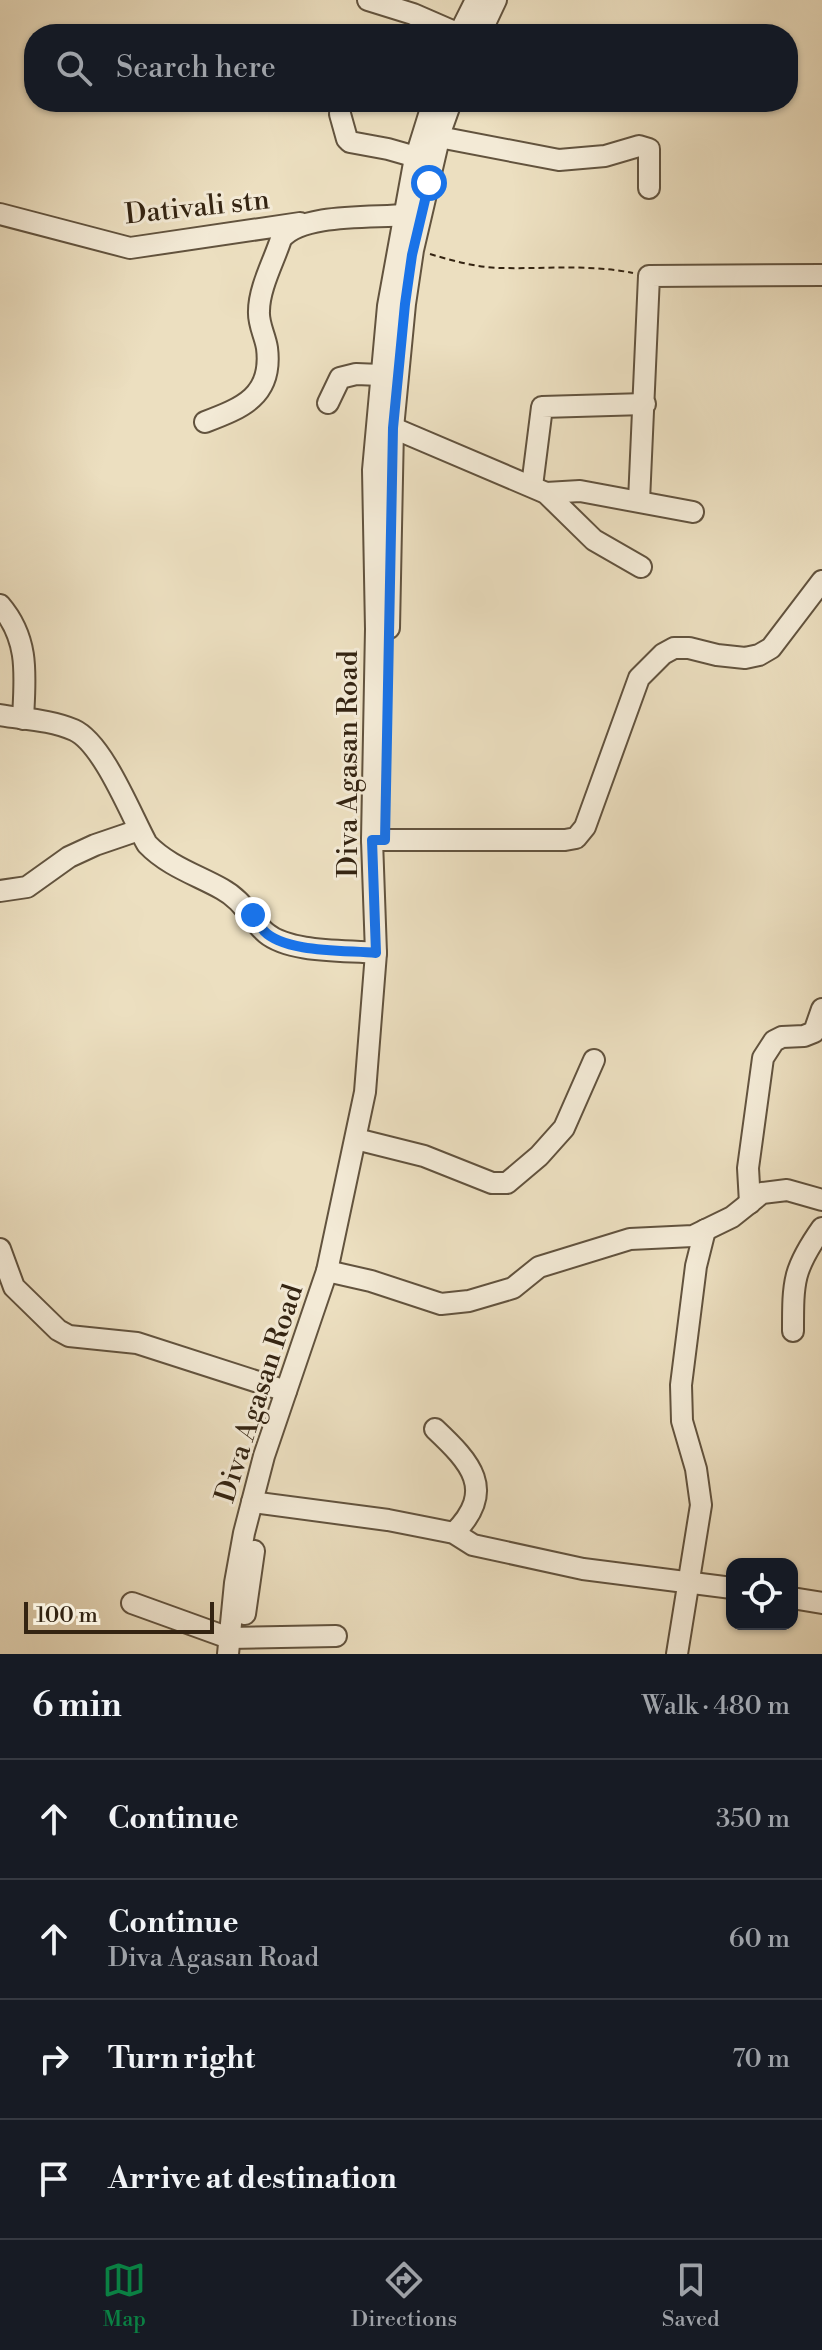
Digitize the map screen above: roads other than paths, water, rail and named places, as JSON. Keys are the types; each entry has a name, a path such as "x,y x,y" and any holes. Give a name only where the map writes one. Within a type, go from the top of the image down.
{"street":[{"path":"368,0 436,24"},
{"path":"464,24 476,0"},
{"path":"485,24 496,0"},
{"name":"Diva Agasan Road","path":"234,1646 237,1570 256,1502 264,1456 331,1272 360,1140 376,953 378,840 373,470 385,425 381,375 394,334 405,215 416,157 430,112"},
{"path":"448,112 439,137 394,334 385,425 539,490 594,540 641,567"},
{"path":"340,114 350,142 416,157"},
{"path":"439,137 559,160 605,156 639,146 649,149 649,188"},
{"name":"Dativali stn","path":"0,214 130,248 308,222 405,215"},
{"path":"205,422 244,407 259,392 268,352 260,324 259,305 281,239 287,231 308,222"},
{"path":"639,501 649,276 822,275"},
{"path":"328,403 340,378 356,374 381,375"},
{"path":"539,490 542,407 645,404"},
{"path":"539,490 580,491 693,512"},
{"path":"594,1060 564,1128 539,1156 507,1183 492,1183 424,1156 360,1140 384,1026 378,840 576,838 585,827 639,678 663,654 674,648 745,658 759,655 771,648 822,581"},
{"path":"0,605 20,634 25,669 23,719"},
{"path":"0,715 61,726 76,731 90,742 101,756 147,844 159,856 239,900 265,932 296,946 376,953"},
{"path":"0,891 27,887 69,857 139,830"},
{"path":"750,1203 748,1168 763,1058 774,1041 814,1032 822,1009"},
{"path":"726,1587 583,1569 473,1545 454,1533 388,1520 256,1502 331,1272 371,1281 441,1304 469,1301 513,1288 539,1267 630,1239 693,1236 732,1217 762,1193 787,1190 822,1200"},
{"path":"793,1331 796,1272 802,1256 822,1228"},
{"path":"677,1654 701,1505 696,1469 682,1421 680,1393 696,1266 705,1230"},
{"path":"0,1249 14,1287 58,1330 69,1336 137,1343 286,1391"},
{"path":"435,1429 457,1448 476,1478 477,1490 467,1520 454,1533"},
{"path":"798,1599 822,1603"},
{"path":"132,1603 234,1646 336,1636"}]}
